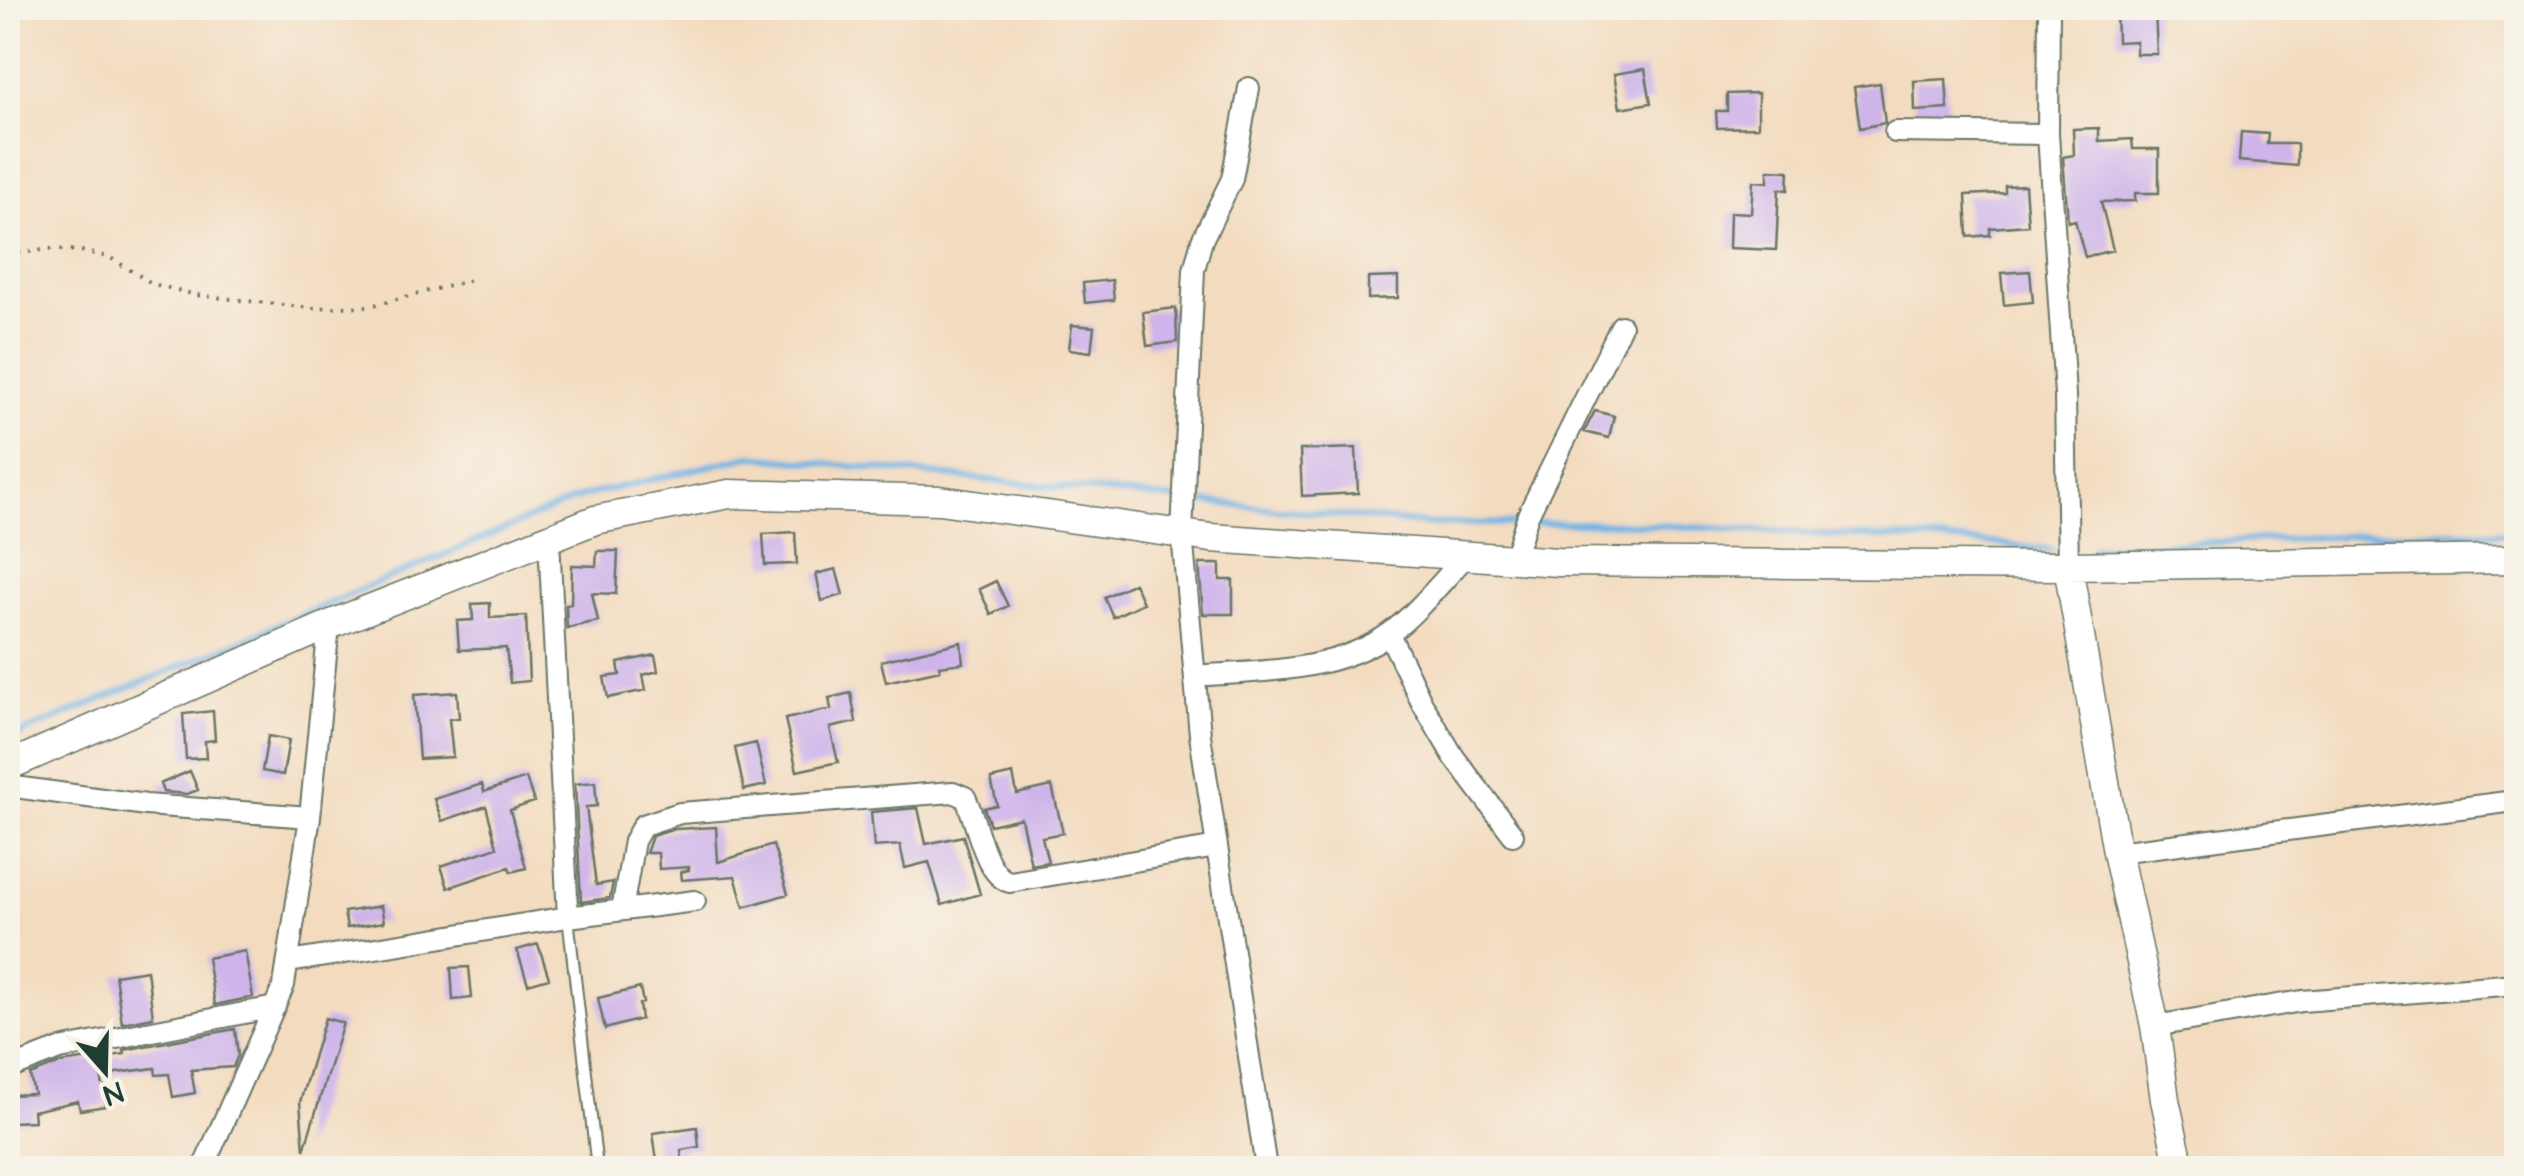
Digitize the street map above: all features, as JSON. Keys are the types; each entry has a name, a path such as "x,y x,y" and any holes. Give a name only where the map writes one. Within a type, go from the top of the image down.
{"street":[{"path":"2049,8 2048,134 2065,396 2068,566 2118,852 2180,1168"},
{"path":"1249,88 1232,179 1202,240 1194,270 1183,526 1200,734 1266,1168"},
{"path":"1896,132 2048,134"},
{"path":"1515,554 1528,514 1620,326"},
{"path":"8,766 329,626 595,520 729,494 939,500 1466,556 2068,566 2516,559"},
{"path":"548,539 568,917"},
{"path":"1195,676 1300,667 1359,651 1388,634 1466,556"},
{"path":"203,1168 275,1007 289,962 310,817 329,626"},
{"path":"1388,634 1454,757 1513,834"},
{"path":"8,786 146,805 310,817"},
{"path":"622,910 634,841 643,825 680,814 953,792 965,797 972,810 992,872 1000,880 1010,882 1217,847"},
{"path":"2118,852 2507,802"},
{"path":"289,962 568,917 695,901"},
{"path":"2155,1026 2302,1001 2516,984"},
{"path":"8,1069 85,1043 275,1007"}],"lane":[{"path":"568,917 597,1168"}],"path":[{"path":"8,254 53,248 82,251 110,257 153,284 167,288 310,308 370,306 471,280"}],"building":[{"path":"2116,8 2155,8 2157,54 2136,54 2136,41 2117,42"},
{"path":"1645,69 1651,103 1620,108 1614,74"},
{"path":"1946,79 1948,109 1915,111 1914,81"},
{"path":"1880,83 1885,123 1860,128 1854,87"},
{"path":"1758,93 1758,127 1717,128 1716,111 1727,111 1727,94"},
{"path":"2099,128 2099,141 2132,139 2133,149 2159,149 2159,193 2135,193 2135,201 2101,202 2113,250 2085,257 2075,220 2068,222 2063,157 2074,155 2073,129"},
{"path":"2241,132 2268,134 2267,144 2297,144 2297,166 2239,161"},
{"path":"1768,170 1789,171 1788,190 1779,189 1776,250 1729,248 1730,212 1751,213 1753,181 1768,182"},
{"path":"2025,185 2028,225 1990,228 1990,235 1968,237 1966,195 2005,193 2005,186"},
{"path":"2030,271 2033,302 2004,305 2001,273"},
{"path":"1398,277 1398,298 1368,299 1368,278"},
{"path":"1112,280 1114,300 1085,303 1083,283"},
{"path":"1176,308 1177,342 1147,346 1143,312"},
{"path":"1072,325 1094,327 1091,352 1069,349"},
{"path":"1595,411 1614,416 1609,438 1584,432"},
{"path":"1356,448 1358,493 1302,496 1300,450"},
{"path":"795,532 797,564 765,565 763,534"},
{"path":"597,551 618,551 616,594 592,593 598,621 567,628 572,565 596,566"},
{"path":"1199,564 1220,564 1220,580 1233,580 1233,614 1203,614"},
{"path":"836,569 843,595 822,601 816,574"},
{"path":"996,581 1008,606 991,614 979,589"},
{"path":"1134,583 1143,603 1113,617 1104,597"},
{"path":"490,603 490,618 526,616 529,681 510,683 506,648 459,650 457,621 473,620 472,604"},
{"path":"961,642 963,663 886,682 881,661"},
{"path":"655,655 658,671 643,675 646,690 608,698 604,677 620,675 618,663"},
{"path":"457,692 459,718 449,719 453,757 419,759 414,695"},
{"path":"851,693 856,722 830,728 838,762 797,771 785,719 831,709 829,698"},
{"path":"213,711 215,740 205,741 206,758 186,759 183,714"},
{"path":"268,736 289,740 283,775 262,771"},
{"path":"756,743 766,785 744,790 735,748"},
{"path":"190,771 198,790 187,794 163,792 160,784"},
{"path":"1013,774 1017,794 1052,786 1063,833 1042,837 1048,862 1031,865 1021,818 990,825 984,808 997,805 991,779"},
{"path":"526,778 534,802 510,810 526,868 511,872 509,867 448,888 441,866 497,847 486,806 442,821 434,799 482,784 484,792"},
{"path":"595,782 597,806 586,807 596,885 613,882 610,898 581,902 575,784"},
{"path":"918,808 926,844 963,836 980,894 942,905 929,862 905,868 900,845 874,847 871,812"},
{"path":"716,827 718,862 773,845 788,894 744,907 735,876 682,880 681,872 689,867 659,869 658,853 646,853 652,836 675,829"},
{"path":"381,906 384,922 347,928 344,912"},
{"path":"538,944 549,978 528,984 517,950"},
{"path":"245,951 253,997 215,1005 207,958"},
{"path":"469,967 472,998 453,1000 451,968"},
{"path":"147,970 153,1017 122,1023 115,975"},
{"path":"640,988 641,1019 605,1029 598,998"},
{"path":"325,1018 343,1023 304,1150 300,1102"},
{"path":"235,1029 238,1055 233,1067 191,1070 195,1093 173,1097 169,1074 156,1075 155,1068 101,1075 106,1106 80,1110 78,1101 33,1111 34,1121 12,1122 10,1095 34,1094 30,1075 61,1063 125,1054 124,1050"},
{"path":"697,1127 699,1147 681,1150 683,1168 658,1168 653,1133"}],"waterway":[{"path":"8,739 583,496 750,456 1424,524 1617,523 1991,543 2052,550"},
{"path":"2092,548 2429,532 2516,533"}]}
